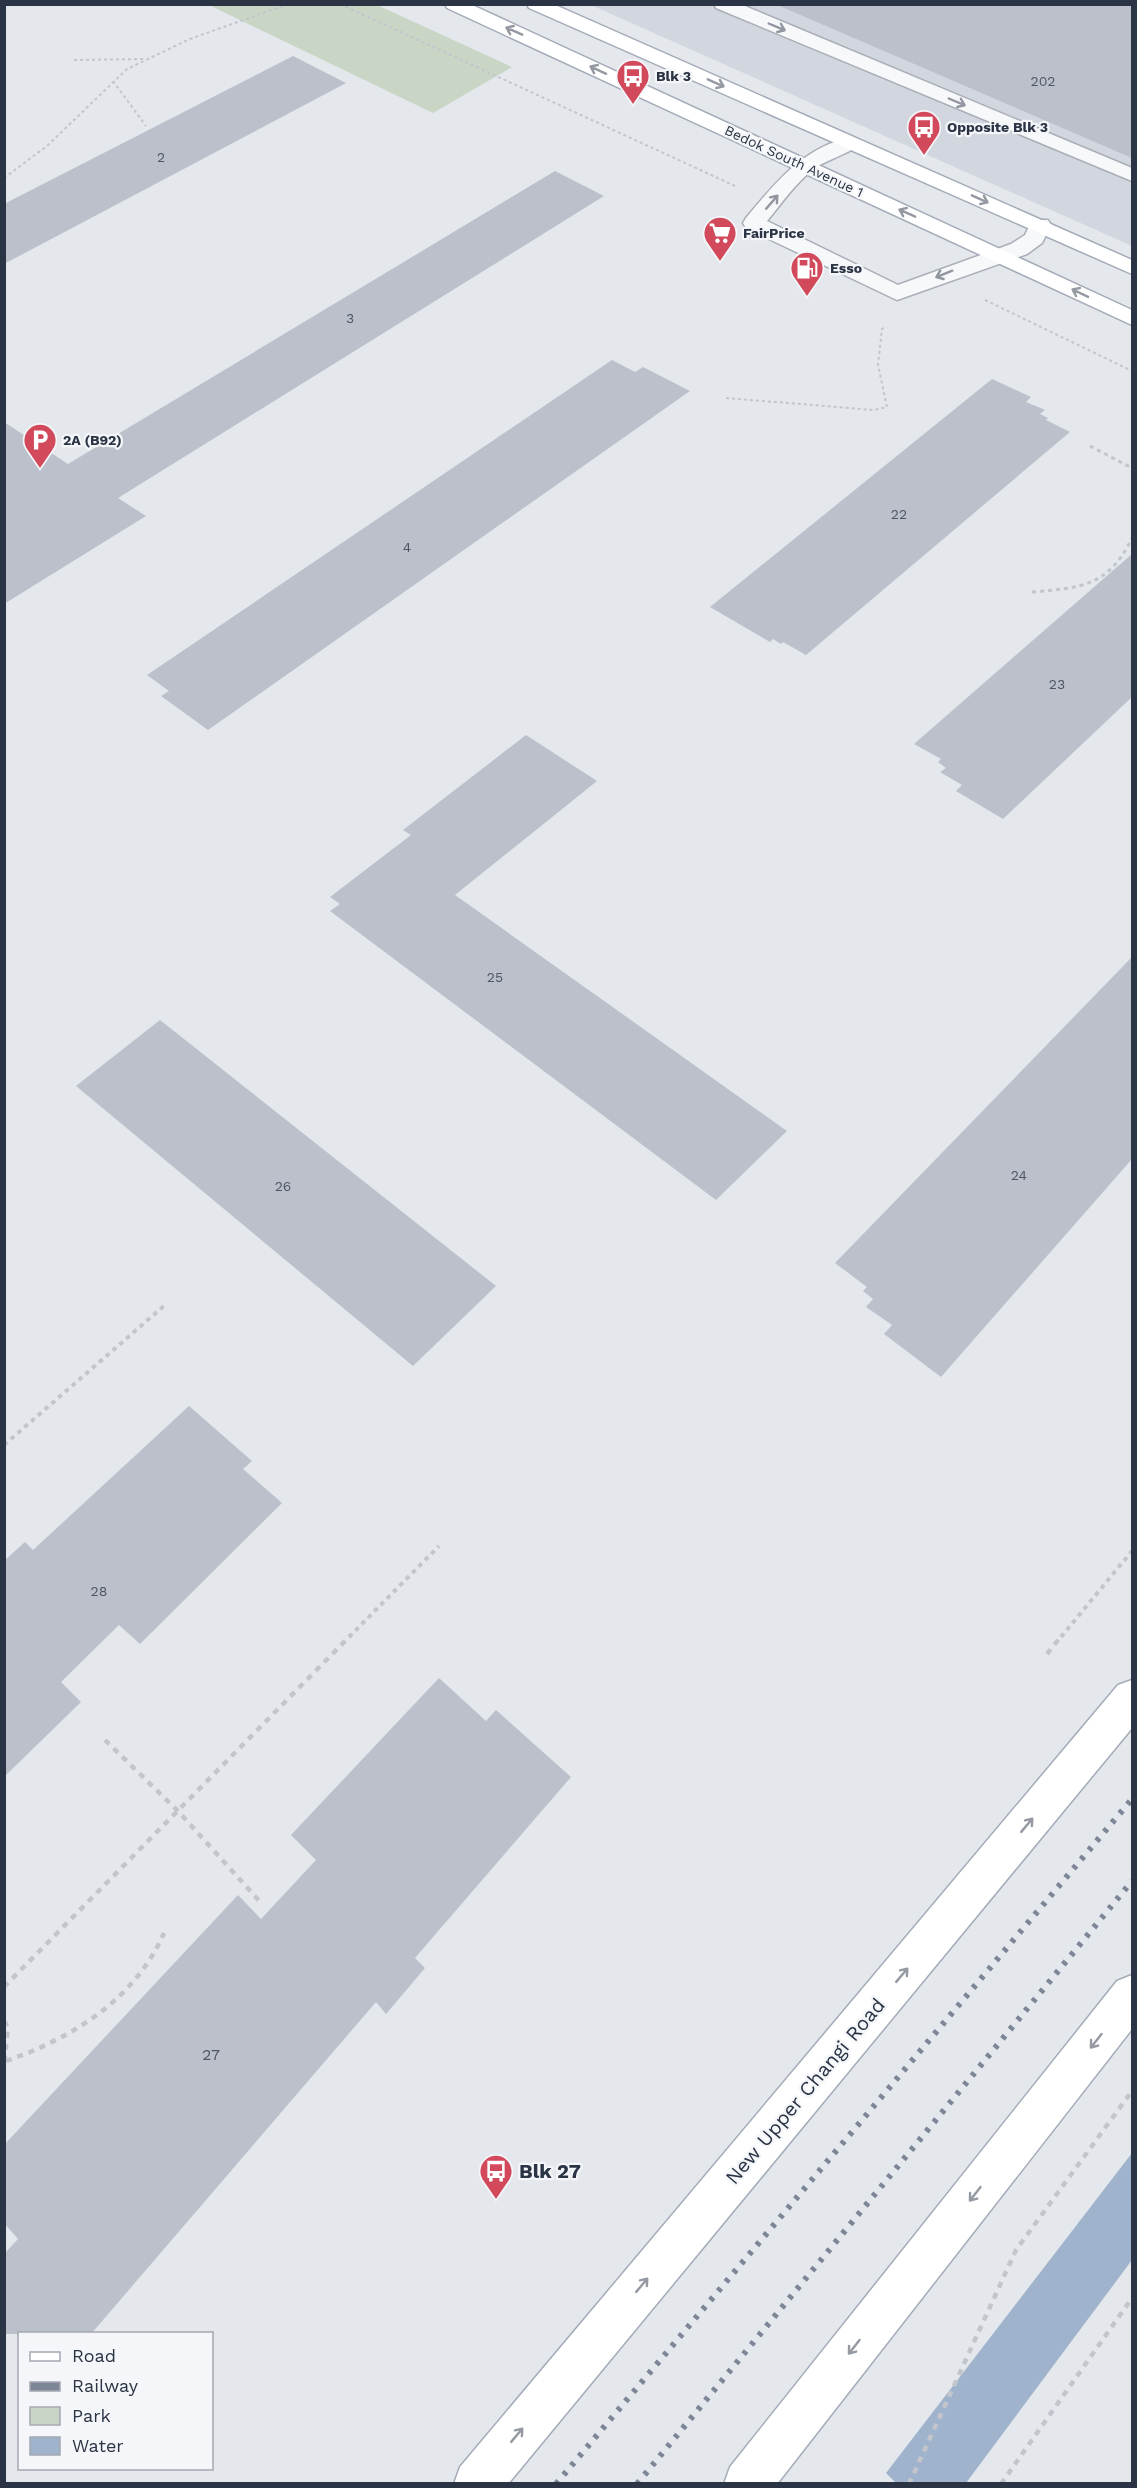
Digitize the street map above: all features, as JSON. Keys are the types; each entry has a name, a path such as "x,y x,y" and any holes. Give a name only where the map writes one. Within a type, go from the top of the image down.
{"main road":[{"name":"Bedok South Avenue 1","path":"454,4 999,254 1132,318"},
{"path":"536,4 1040,225 1132,268"},
{"name":"New Upper Changi Road","path":"477,2484 1132,1699"},
{"path":"747,2484 1132,1995"}],"lane":[{"path":"723,4 1132,175"},
{"path":"850,142 827,149 803,166 754,223 897,293 999,254 1019,249 1034,238 1040,225"}],"path":[{"path":"4,178 47,146 114,81 145,59 190,39 288,4"},
{"path":"74,60 145,59"},
{"path":"114,81 146,126"},
{"path":"726,398 874,411 887,407 878,365 882,329 891,321"},
{"path":"1090,446 1132,468"},
{"path":"1032,592 1065,589 1105,576 1121,560 1132,538"},
{"path":"4,1445 165,1305"},
{"path":"4,1988 439,1546"},
{"path":"1047,1654 1132,1551"},
{"path":"105,1740 178,1811 262,1904"},
{"path":"4,2021 8,2027 5,2064 30,2054 82,2024 114,2000 147,1967 164,1933"},
{"path":"909,2484 1017,2250 1132,2091"},
{"path":"1001,2484 1132,2298"}],"shaded area":[{"path":"591,5 1132,5 1132,246"}],"green space":[{"path":"209,5 377,5 512,67 433,113"}],"water":[{"path":"1132,2153 1132,2260 966,2483 896,2483 886,2473"}],"building":[{"path":"775,4 1132,4 1132,158"},
{"path":"293,56 346,83 4,264 4,204"},
{"path":"555,171 604,196 118,498 146,516 4,604 4,422 68,464"},
{"path":"612,360 635,372 643,367 690,391 208,730 161,696 169,691 147,675"},
{"path":"992,379 1031,397 1026,402 1045,410 1040,414 1048,418 1046,420 1070,432 806,655 783,642 781,644 773,639 770,642 710,607"},
{"path":"1132,554 1132,697 1003,819 956,791 962,785 940,772 946,768 938,762 941,759 914,744"},
{"path":"526,735 597,781 455,895 787,1131 716,1200 330,911 340,904 330,897 411,835 403,830"},
{"path":"1132,957 1132,1159 941,1377 884,1334 892,1325 866,1307 873,1299 863,1291 867,1287 835,1263"},
{"path":"160,1020 496,1286 413,1366 76,1086"},
{"path":"189,1406 252,1461 243,1469 282,1503 140,1644 119,1625 61,1682 81,1702 4,1777 4,1561 25,1542 33,1550"},
{"path":"439,1678 486,1721 496,1710 571,1777 415,1958 425,1968 386,2014 376,2002 93,2332 4,2334 4,2254 18,2239 4,2223 4,2145 238,1895 261,1919 316,1860 291,1835"}],"railway":[{"path":"556,2484 1132,1799"},
{"path":"637,2484 1132,1881"}],"place":[{"name":"Blk 3","path":"633,105"},
{"name":"Opposite Blk 3","path":"924,156"},
{"name":"FairPrice","path":"720,262"},
{"name":"Esso","path":"807,297"},
{"name":"2A (B92)","path":"40,469"},
{"name":"Blk 27","path":"496,2200"}]}
